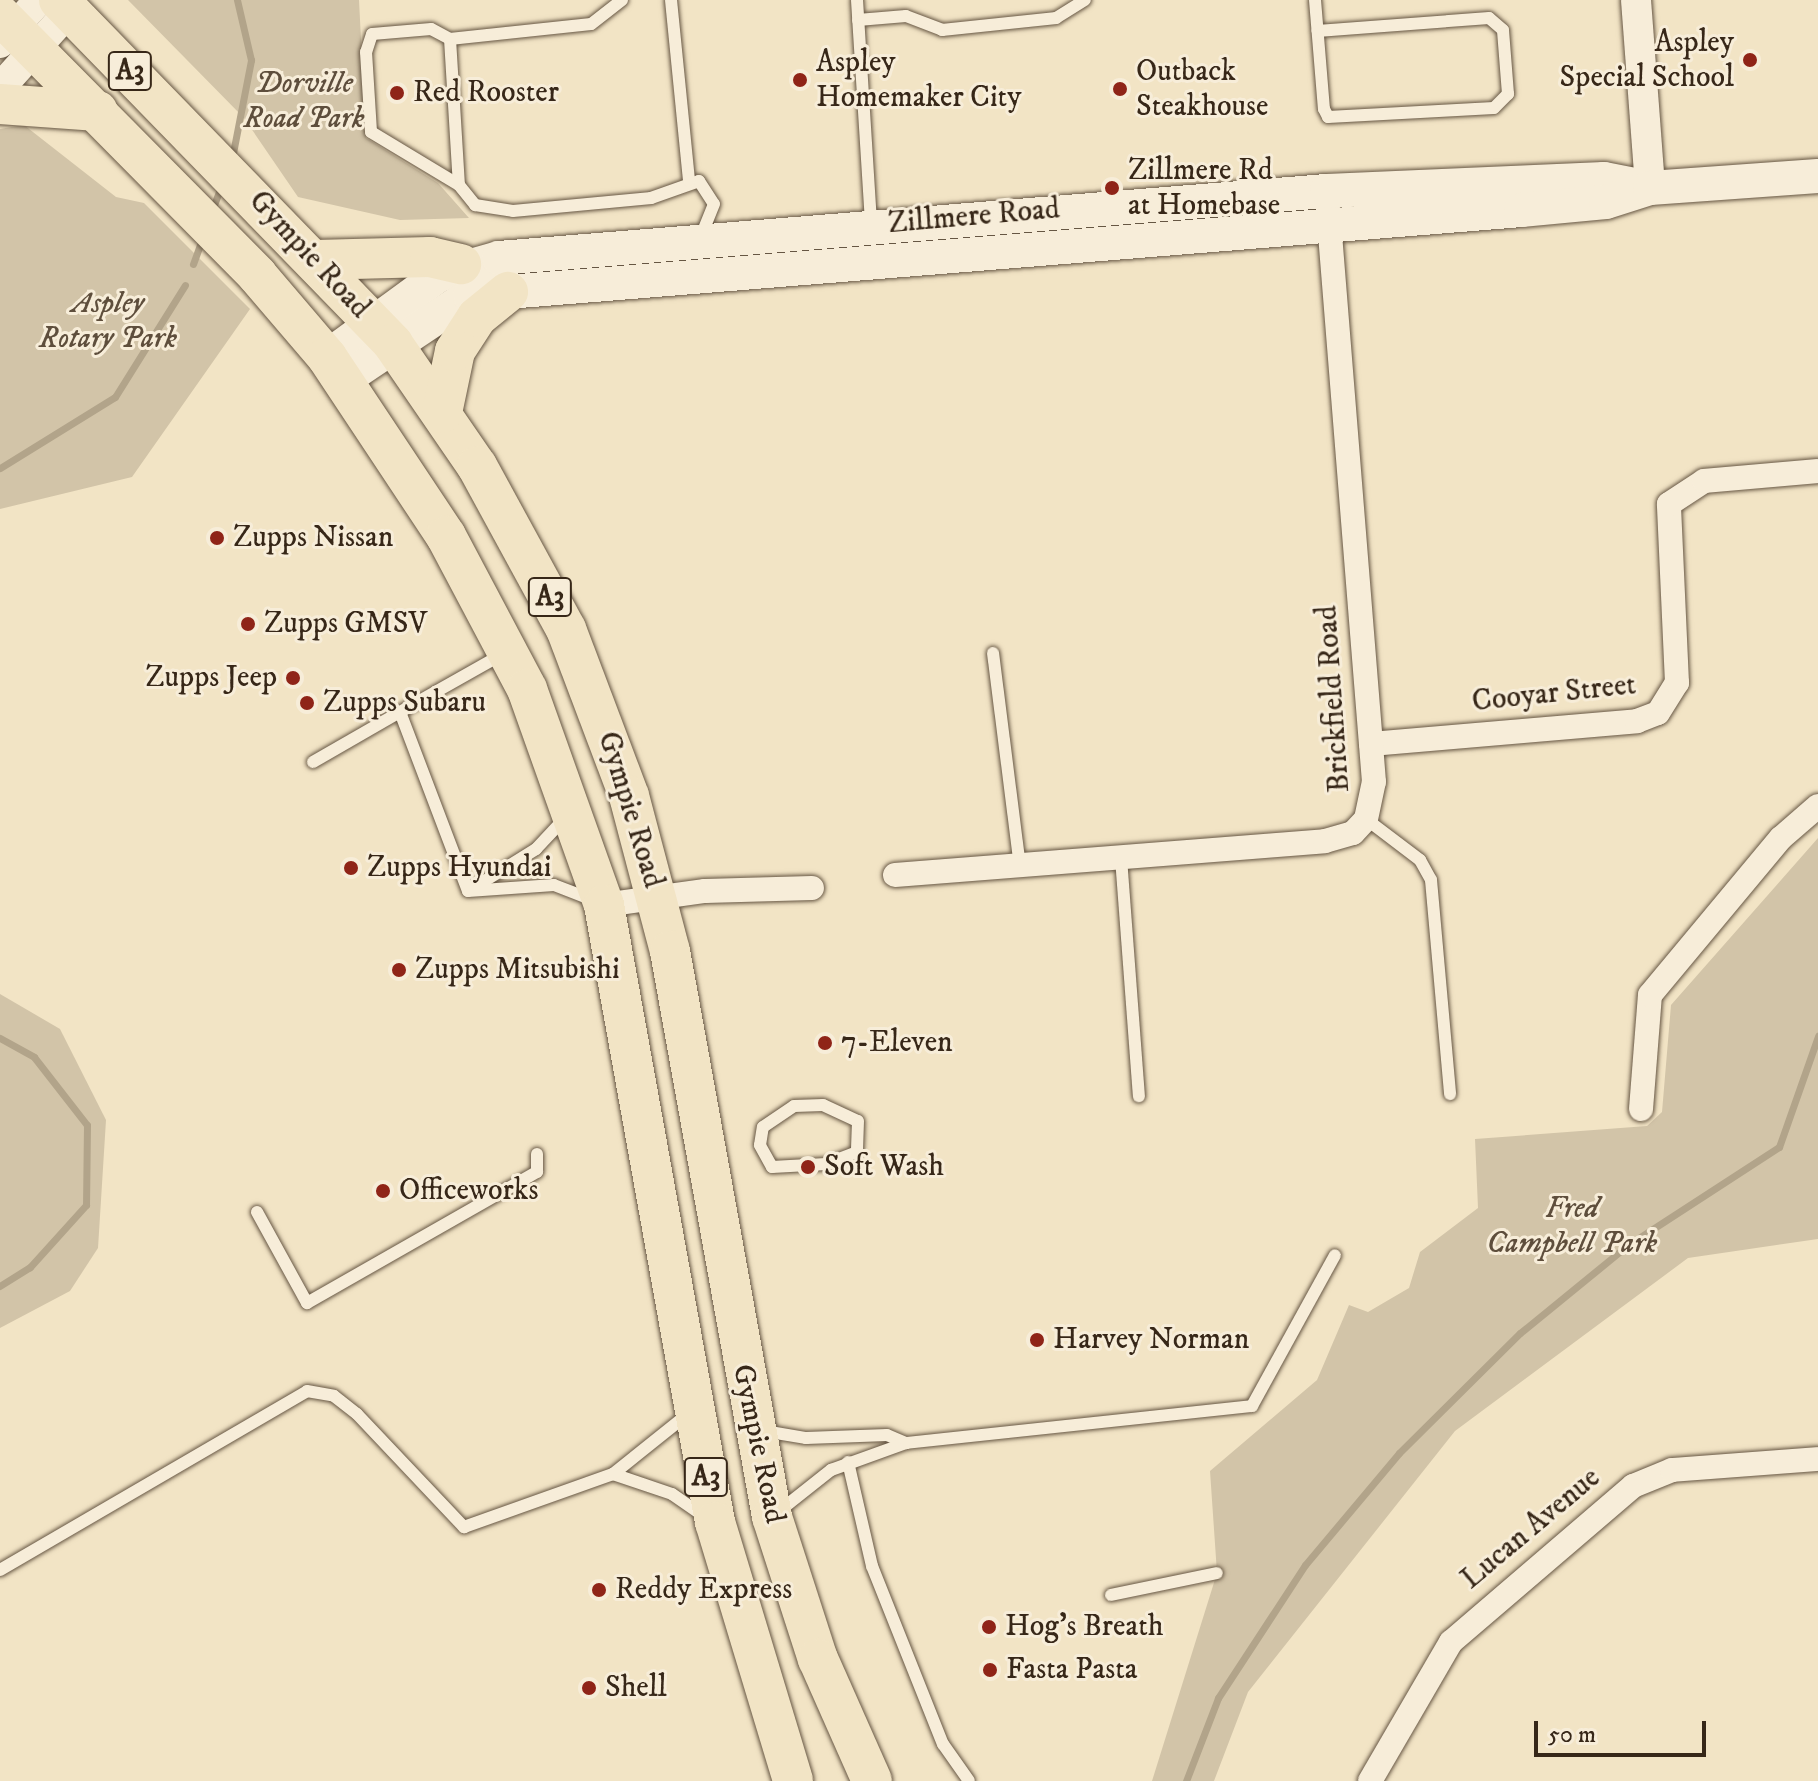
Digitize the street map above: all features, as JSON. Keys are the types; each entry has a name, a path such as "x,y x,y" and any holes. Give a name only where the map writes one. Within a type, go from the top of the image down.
{"highway":[{"name":"Gympie Road","path":"31,21 98,111 257,275 335,369 446,536 509,650 573,809 604,905 715,1522 793,1781"},
{"name":"Gympie Road","path":"31,21 191,131 383,333 442,413 566,629 613,747 658,900 750,1428 772,1517 818,1659 872,1781"},
{"path":"0,104 98,111"},
{"path":"315,260 430,257 461,264"},
{"path":"442,413 455,351 477,317 508,292"}],"main road":[{"name":"Zillmere Road","path":"383,333 449,303 508,292 1606,202 1650,188 1818,176"},
{"name":"Zillmere Road","path":"335,369 383,333 461,264 692,240 1327,191 1604,179 1650,188"}],"street":[{"path":"1636,0 1650,188"},
{"path":"0,88 31,21"},
{"name":"Brickfield Road","path":"895,875 1325,841 1353,833 1366,819 1374,801 1371,744 1327,191"},
{"name":"Cooyar Street","path":"1371,744 1637,721 1658,713 1677,683 1669,504 1704,481 1818,471"},
{"path":"1641,1109 1650,995 1781,838 1818,806"},
{"path":"604,905 716,890 812,888"},
{"name":"Lucan Avenue","path":"1370,1781 1451,1642 1633,1486 1672,1470 1818,1459"}],"lane":[{"path":"622,0 591,24 450,39 431,29 372,34 366,52 371,132 459,185 475,205 513,211 651,198 689,180"},
{"path":"671,0 689,180"},
{"path":"857,0 874,262"},
{"path":"858,20 906,16 942,30 1056,18 1085,0"},
{"path":"1315,0 1317,31 1328,117 1494,108 1508,94 1503,30 1489,18 1317,31"},
{"path":"450,39 459,185"},
{"path":"686,277 692,240 712,194 689,180"},
{"path":"313,762 509,650"},
{"path":"993,653 1020,866"},
{"path":"400,712 468,891"},
{"path":"468,891 536,849 573,809"},
{"path":"1366,819 1420,860 1431,880 1450,1094"},
{"path":"1121,858 1139,1096"},
{"path":"468,891 567,886 604,905"},
{"path":"794,1106 853,1115 861,1128 857,1152 826,1164 772,1167 760,1145 763,1127 794,1106"},
{"path":"257,1212 307,1303 537,1172 537,1154"},
{"path":"772,1517 848,1462 906,1443 1252,1406 1335,1255"},
{"path":"0,1570 307,1391 334,1396 357,1414 464,1527 613,1474 693,1409"},
{"path":"750,1428 806,1438 887,1435 906,1443"},
{"path":"848,1462 872,1566 943,1744 969,1781"},
{"path":"613,1474 672,1494 715,1522"},
{"path":"1111,1595 1217,1573"}],"green space":[{"name":"Dorville Road Park","path":"128,0 359,0 366,138 438,183 469,218 400,220 298,197 244,118"},
{"name":"Aspley Rotary Park","path":"24,125 116,197 144,203 250,309 132,477 0,509 0,129"},
{"name":"Fred Campbell Park","path":"1818,838 1818,1239 1688,1258 1455,1431 1248,1692 1214,1781 1152,1781 1217,1573 1210,1471 1317,1380 1349,1305 1368,1312 1409,1288 1420,1252 1478,1208 1475,1139 1647,1126 1662,1112 1671,1005"},
{"path":"0,994 60,1029 106,1120 98,1248 70,1291 0,1328"}],"waterway":[{"path":"232,158 251,60 237,0"},
{"path":"212,210 222,184"},
{"path":"193,264 203,237"},
{"path":"0,468 115,397 185,285"},
{"path":"1186,1781 1218,1698 1305,1565 1399,1453 1520,1333 1628,1245 1779,1147 1818,1036"},
{"path":"0,1038 34,1057 87,1125 86,1205 30,1267 0,1286"}],"place":[{"name":"Aspley Special School","path":"1750,60"},
{"name":"Aspley Homemaker City","path":"800,80"},
{"name":"Outback Steakhouse","path":"1120,89"},
{"name":"Red Rooster","path":"397,93"},
{"name":"Zillmere Rd at Homebase","path":"1112,188"},
{"name":"Zupps Nissan","path":"217,538"},
{"name":"Zupps GMSV","path":"248,624"},
{"name":"Zupps Jeep","path":"293,678"},
{"name":"Zupps Subaru","path":"307,703"},
{"name":"Zupps Hyundai","path":"351,868"},
{"name":"Zupps Mitsubishi","path":"399,970"},
{"name":"7-Eleven","path":"825,1043"},
{"name":"Soft Wash","path":"808,1167"},
{"name":"Officeworks","path":"383,1191"},
{"name":"Harvey Norman","path":"1037,1340"},
{"name":"Reddy Express","path":"599,1590"},
{"name":"Hog's Breath","path":"989,1627"},
{"name":"Fasta Pasta","path":"990,1670"},
{"name":"Shell","path":"589,1688"}]}
